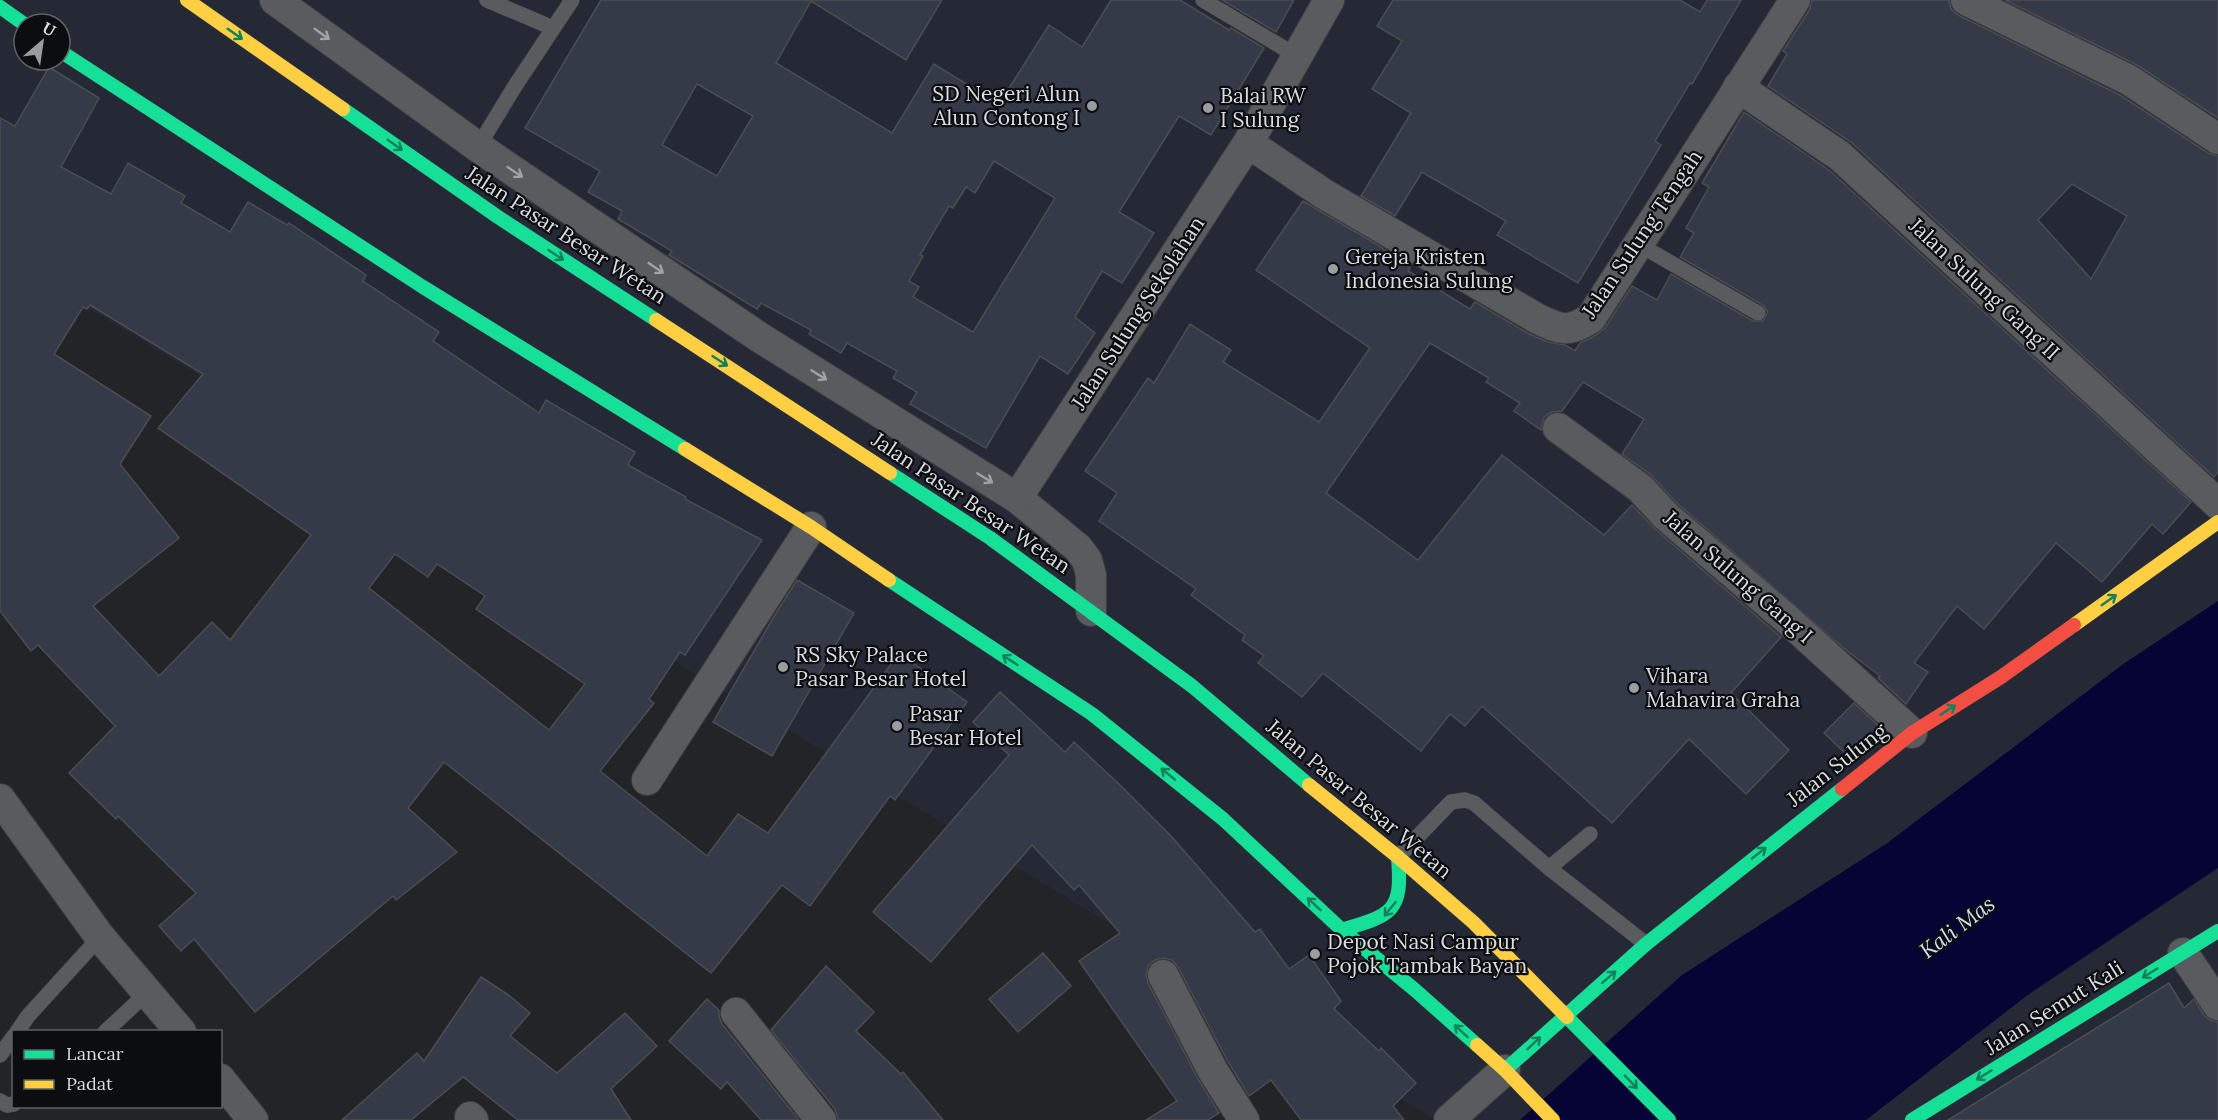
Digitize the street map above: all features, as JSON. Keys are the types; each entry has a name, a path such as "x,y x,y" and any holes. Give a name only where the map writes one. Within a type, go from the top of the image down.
{"main road":[{"name":"Jalan Pasar Besar Wetan","path":"187,0 498,217 990,538 1192,686 1474,923 1669,1120"},
{"path":"72,59 423,287 811,527 1092,714 1223,819 1342,930 1415,990 1505,1070 1553,1120"},
{"name":"Jalan Sulung","path":"1505,1070 1564,1015 1646,945 1912,733 2001,677 2218,522"},
{"path":"1342,930 1381,918 1391,910 1400,895 1398,857"},
{"name":"Jalan Semut Kali","path":"1912,1120 2218,931"}],"street":[{"path":"274,0 478,147 759,337 1017,498 1078,548 1087,560 1090,575 1091,611"},
{"name":"Jalan Sulung Sekolahan","path":"1017,498 1248,143 1329,0"},
{"name":"Jalan Sulung Tengah","path":"1248,143 1323,194 1555,327 1566,329 1578,327 1591,318 1795,0"},
{"path":"1966,0 2129,80 2218,139"},
{"name":"Jalan Sulung Gang II","path":"1738,87 1839,156 2218,504"},
{"path":"583,272 608,235"},
{"name":"Jalan Sulung Gang I","path":"1558,428 1640,488 1666,516 1788,620 1912,733"},
{"path":"646,780 811,527"},
{"path":"0,799 100,937 179,1030"},
{"path":"2183,953 2218,1005"},
{"path":"1163,975 1213,1071 1244,1120"},
{"path":"735,1013 821,1120"},
{"path":"1449,1120 1505,1070"},
{"path":"222,1081 253,1120"}],"lane":[{"path":"487,0 553,28"},
{"path":"478,147 572,0"},
{"path":"1203,0 1297,56"},
{"path":"1638,244 1758,313"},
{"path":"1398,857 1451,802 1465,800 1474,803 1549,868 1646,945"},
{"path":"1549,868 1590,834"},
{"path":"18,1030 100,937"},
{"path":"107,1030 148,992"},
{"path":"0,1055 12,1039"}],"shaded area":[{"path":"0,0 2218,0 2218,1120 1436,1120 0,255"}],"water":[{"name":"Kali Mas","path":"2218,601 2218,868 2029,994 1866,1120 1520,1120 1682,975 1886,844 2122,665"}],"building":[{"path":"601,0 942,0 906,60 811,1 776,63 892,133 934,64 999,104 1049,25 1082,47 1111,0 1180,0 1264,48 1211,135 1179,116 1119,212 1154,233 1122,283 1102,271 1075,317 1095,333 1068,374 1040,356 986,448 910,404 917,392 893,378 897,371 847,343 841,353 809,334 811,330 761,303 757,309 669,255 672,251 618,219 622,211 588,192 600,171 525,128","holes":["697,84 753,116 717,176 662,145","994,161 1055,198 973,332 913,297 919,287 909,281 923,256 920,255 949,206 953,208 966,187 975,193"]},
{"path":"1222,0 1294,0 1276,32"},
{"path":"1393,0 1680,0 1700,12 1707,0 1741,0 1692,84 1690,83 1655,141 1661,145 1578,283 1497,235 1506,221 1422,172 1395,216 1361,196 1411,113 1372,89 1402,41 1377,26"},
{"path":"1812,0 1949,0 1951,9 1958,15 2120,95 2208,153 2218,156 2218,472 2214,477 1852,143 1768,86 1787,54 1783,51 1810,9","holes":["2072,184 2127,216 2091,279 2038,220"]},
{"path":"2005,0 2218,0 2218,118 2137,65"},
{"path":"46,72 57,72 99,98 61,167 111,194 128,163 185,196 181,203 230,232 248,202 287,225 289,223 366,275 363,281 439,332 433,341 539,413 546,400 635,452 628,465 686,497 685,499 762,540 685,655 680,652 649,699 654,703 600,771 707,856 738,814 768,833 899,653 967,702 895,800 890,796 810,906 782,885 711,973 444,762 408,808 457,852 396,900 393,896 255,1012 194,939 181,951 159,926 196,893 118,816 116,819 69,773 115,726 38,645 31,651 0,611 0,118 15,126","holes":["90,305 203,374 158,428 311,535 230,640 212,622 159,676 93,606 179,538 120,464 151,416 54,354 83,307 87,309","395,554 428,577 437,564 485,596 476,609 585,684 549,730 369,588"]},
{"path":"1744,112 1829,170 2191,502 2163,534 2152,524 2102,582 2056,543 1984,629 1957,606 1914,663 1928,672 1906,704 1878,678 1880,676 1846,650 1678,504 1650,474 1622,454 1644,419 1583,382 1562,411 1552,412 1544,417 1541,430 1514,411 1520,403 1486,382 1489,378 1430,343 1326,493 1418,560 1502,455 1604,535 1632,505 1655,529 1781,637 1731,693 1789,750 1746,794 1689,739 1612,823 1482,706 1465,726 1450,714 1421,751 1323,673 1302,697 1258,663 1264,656 1242,640 1245,635 1191,595 1196,589 1099,521 1117,493 1085,471 1148,378 1154,383 1190,324 1231,350 1223,362 1319,422 1370,348 1256,270 1303,201 1378,245 1410,268 1408,271 1470,309 1475,302 1531,335 1548,342 1565,345 1575,351 1580,343 1605,328 1632,286 1657,300 1671,274 1753,321 1763,321 1768,312 1763,305 1680,257 1694,233 1686,228 1709,187 1702,183"},
{"name":"RS Sky Palace Pasar Besar Hotel","path":"797,580 854,613 772,756 713,722"},
{"path":"1000,692 1065,752 1074,742 1122,787 1171,836 1255,932 1260,929 1289,969 1309,955 1341,1001 1334,1009 1379,1051 1381,1048 1416,1083 1393,1106 1404,1120 1301,1120 1271,1080 1249,1096 1228,1062 1178,967 1172,960 1163,958 1155,960 1148,966 1146,975 1148,983 1198,1079 1219,1113 1208,1120 1146,1120 1177,1101 1079,961 1120,933 1079,885 1074,890 1032,845 931,962 873,912 1009,755 973,722"},
{"path":"1854,703 1883,730 1850,758 1824,733"},
{"path":"1043,953 1071,986 1018,1032 989,999"},
{"path":"826,966 874,1012 856,1031 901,1074 903,1072 943,1120 838,1120 835,1109 771,1030"},
{"path":"481,977 510,996 530,1013 510,1036 557,1073 625,1013 657,1046 611,1089 631,1120 518,1120 463,1077 411,1120 342,1120 417,1053 424,1061"},
{"path":"2169,983 2184,1008 2194,999 2204,1015 2218,1022 2218,1120 1948,1120"},
{"path":"707,999 719,1010 722,1024 799,1120 761,1120 727,1082 721,1089 669,1041"}],"traffic: fast":[{"path":"0,7 12,16"},
{"path":"72,59 423,287 685,449"},
{"path":"343,109 498,217 656,320"},
{"path":"890,473 990,538 1192,686 1309,785"},
{"path":"889,580 1092,714 1223,819 1342,930 1477,1045"},
{"path":"1505,1070 1646,944 1842,789"},
{"path":"1342,930 1373,920 1391,908 1398,890 1398,857"},
{"path":"1912,1120 2218,931"},
{"path":"1567,1017 1669,1120"}],"traffic: slow":[{"path":"187,0 343,109"},
{"path":"656,320 890,473"},
{"path":"685,449 811,527 889,580"},
{"path":"2074,625 2218,522"},
{"path":"1309,785 1398,857 1474,923 1567,1017"},
{"path":"1477,1045 1505,1070 1553,1120"}],"traffic: jam":[{"path":"1842,789 1912,733 2001,677 2074,625"}],"place":[{"name":"SD Negeri Alun Alun Contong I","path":"1092,106"},
{"name":"Balai RW I Sulung","path":"1208,108"},
{"name":"Gereja Kristen Indonesia Sulung","path":"1333,269"},
{"name":"RS Sky Palace Pasar Besar Hotel","path":"783,667"},
{"name":"Vihara Mahavira Graha","path":"1634,688"},
{"name":"Pasar Besar Hotel","path":"897,726"},
{"name":"Depot Nasi Campur Pojok Tambak Bayan","path":"1315,954"}]}
